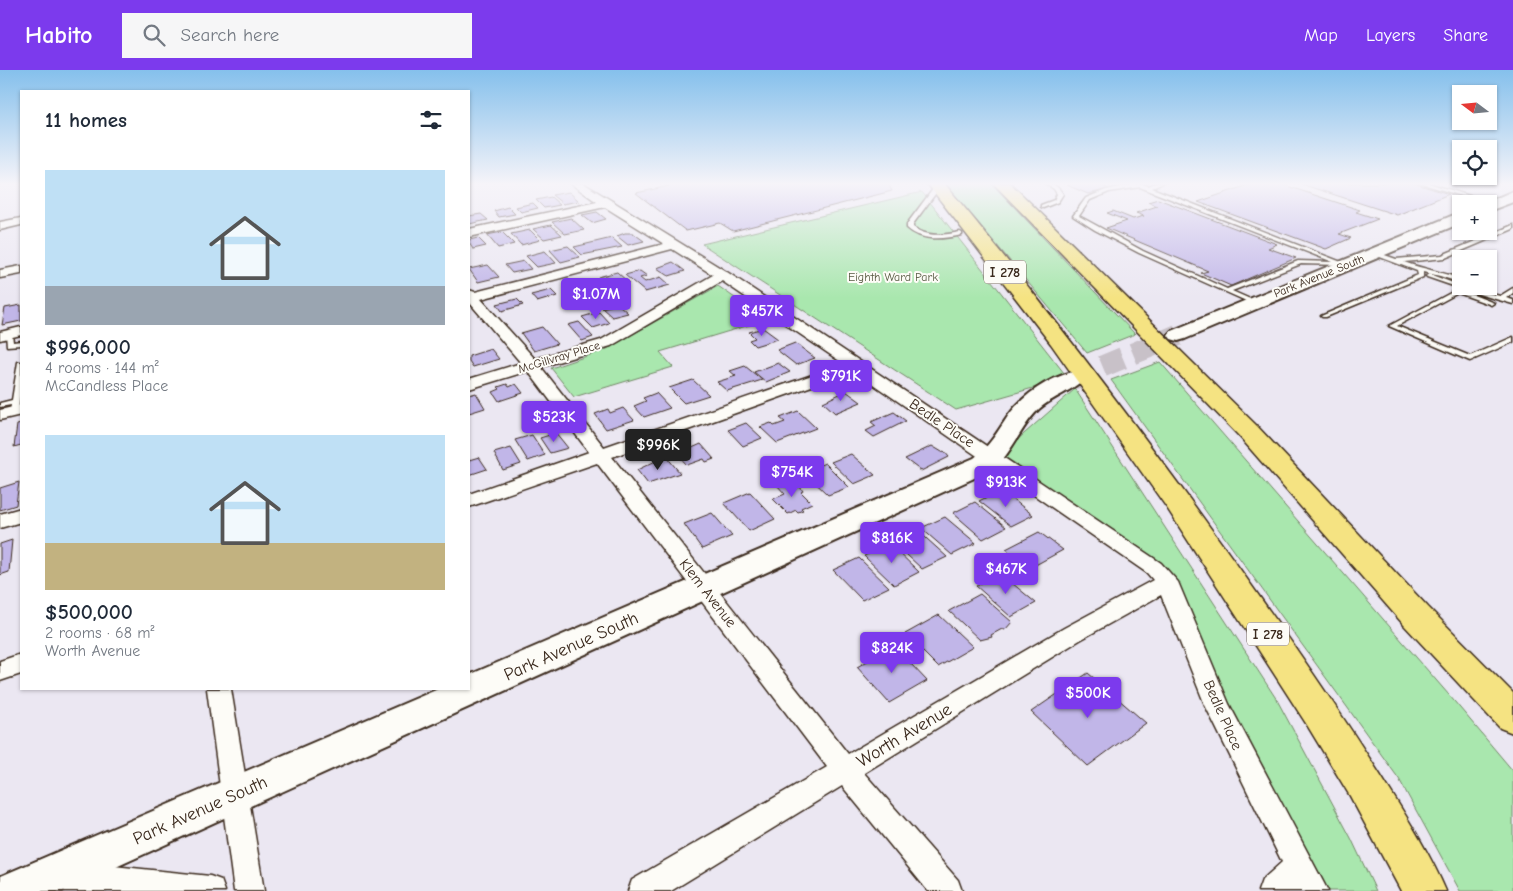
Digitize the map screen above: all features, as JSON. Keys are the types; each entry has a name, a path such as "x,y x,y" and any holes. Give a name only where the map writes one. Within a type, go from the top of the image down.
{"highway":[{"name":"I 278","path":"965,221 1095,386 1224,569 1336,737 1390,828 1424,891"},
{"path":"1039,221 1248,431 1410,609 1513,717"}],"street":[{"path":"470,233 523,221"},
{"name":"Bedle Place","path":"636,221 722,275 1154,568 1167,582 1217,705 1239,751 1313,891"},
{"name":"Park Avenue South","path":"1178,335 1451,221"},
{"path":"0,226 20,222"},
{"path":"470,296 674,245"},
{"path":"0,274 20,270"},
{"name":"McGillvray Place","path":"470,384 606,343 722,275"},
{"name":"Klem Avenue","path":"470,296 531,365 845,770 947,891"},
{"path":"470,502 856,365"},
{"name":"Park Avenue South","path":"16,891 983,464 993,457 1028,408 1039,397 1072,379"},
{"path":"0,521 20,515"},
{"name":"Worth Avenue","path":"643,891 1072,634 1167,582"},
{"path":"0,671 20,664"},
{"path":"219,690 249,891"},
{"path":"1273,891 1300,866"},
{"path":"54,874 210,891"}],"lane":[{"path":"912,221 910,228 915,232 930,236 960,234"},
{"path":"1085,221 1139,251 1255,303"},
{"path":"1234,221 1346,265"},
{"path":"1395,261 1443,257 1513,228"},
{"path":"1374,253 1420,270 1452,278"},
{"path":"1227,291 1300,262 1346,265"},
{"path":"1420,270 1433,278 1452,283"},
{"path":"1324,316 1421,276 1420,270"},
{"path":"1501,298 1513,290"},
{"path":"1491,304 1458,291 1392,326 1470,359 1513,339"},
{"path":"1493,295 1513,302"},
{"path":"0,347 12,338"},
{"path":"10,409 20,368"}],"green space":[{"name":"Eighth Ward Park","path":"798,221 945,221 1068,378 956,410 702,244"},
{"path":"977,221 1028,221 1135,334 1087,353"},
{"path":"718,286 766,320 660,352 673,367 574,397 551,368 605,350"},
{"path":"1160,362 1513,771 1513,891 1460,891 1399,779 1111,380"},
{"path":"1075,389 1277,700 1351,838 1376,891 1315,891 1166,574 1000,455"}],"building":[{"path":"575,221 584,230 565,234 552,222"},
{"path":"673,221 772,221 733,231 720,223 686,231"},
{"path":"1126,221 1217,221 1277,244 1268,248 1296,258 1231,286 1201,273 1208,271 1106,228"},
{"path":"1251,221 1372,221 1339,234 1351,238 1326,249"},
{"path":"551,225 562,235 544,239 533,229"},
{"path":"530,230 540,240 521,245 511,234"},
{"path":"502,232 514,244 498,248 487,235"},
{"path":"633,233 644,241 628,245 617,236"},
{"path":"478,238 486,246 473,249 470,240"},
{"path":"612,238 622,247 582,255 574,247"},
{"path":"568,246 580,257 561,262 550,250"},
{"path":"545,251 556,263 537,267 526,256"},
{"path":"524,261 531,269 512,273 505,265"},
{"path":"673,262 685,271 669,276 657,268"},
{"path":"488,265 499,277 478,282 470,269"},
{"path":"640,271 647,276 640,278 645,282 661,277 670,285 645,292 625,275"},
{"path":"617,272 629,283 610,289 598,277"},
{"path":"584,281 590,287 571,293 565,286"},
{"path":"551,290 557,296 537,302 531,295"},
{"path":"517,299 523,305 502,311 497,304"},
{"path":"618,304 628,313 612,317 602,308"},
{"path":"20,305 20,321 2,325 5,308"},
{"path":"599,312 609,323 593,328 582,317"},
{"path":"579,322 593,337 582,341 568,325"},
{"path":"542,327 557,344 534,351 521,333"},
{"path":"763,328 778,339 755,346 749,340 755,338 749,332"},
{"path":"795,343 815,358 796,365 777,350"},
{"path":"491,349 499,359 473,367 470,362 470,356"},
{"path":"778,363 790,372 766,382 754,372"},
{"path":"745,366 762,380 727,391 717,382 736,376 730,371"},
{"path":"693,380 709,395 684,403 669,388"},
{"path":"507,384 509,387 516,384 523,393 499,401 493,392 500,389 498,387"},
{"path":"846,391 861,402 835,413 823,402"},
{"path":"476,393 485,408 470,413 470,395"},
{"path":"656,393 670,408 644,417 634,406 646,401 643,398"},
{"path":"623,408 634,420 606,429 595,414 608,409 610,413"},
{"path":"798,411 816,428 777,443 760,427 771,423 774,426 785,422 780,418"},
{"path":"894,412 906,421 874,437 866,431 876,426 871,422"},
{"path":"746,423 762,438 743,446 728,430"},
{"path":"20,424 20,445 14,447 17,425"},
{"path":"556,433 568,448 550,453 540,438"},
{"path":"532,435 545,455 528,461 515,440"},
{"path":"689,444 692,448 701,444 714,459 706,462 704,459 687,465 677,454 685,450 682,447"},
{"path":"932,446 942,452 944,451 949,457 921,471 905,459"},
{"path":"511,448 521,464 503,470 494,453"},
{"path":"851,454 875,475 854,484 831,462"},
{"path":"666,456 680,473 648,484 637,470"},
{"path":"479,457 487,469 470,475 470,460"},
{"path":"825,463 849,487 828,495 804,472"},
{"path":"788,480 794,486 798,484 803,491 801,492 812,503 801,508 803,510 798,512 796,510 788,514 773,499 785,494 776,484"},
{"path":"19,482 16,505 0,510 0,488"},
{"path":"1001,490 1033,515 1011,526 979,501"},
{"path":"750,492 775,519 749,531 724,503"},
{"path":"975,502 1006,527 983,539 953,513"},
{"path":"712,513 732,536 702,549 684,524"},
{"path":"945,517 976,543 952,555 921,528"},
{"path":"916,529 947,557 922,569 892,541"},
{"path":"1039,532 1063,550 1030,568 1006,549"},
{"path":"12,540 9,572 0,575 0,544"},
{"path":"890,544 919,572 894,585 864,556"},
{"path":"859,558 889,587 862,600 833,570"},
{"path":"1000,573 1036,603 1011,617 976,586"},
{"path":"980,594 1012,622 1005,630 1002,629 991,635 992,637 980,640 949,611"},
{"path":"939,615 973,647 938,667 905,634"},
{"path":"894,646 927,681 889,703 857,667"},
{"path":"1088,673 1146,723 1088,766 1031,712"}],"tunnel":[{"path":"1072,379 1178,335"}]}
